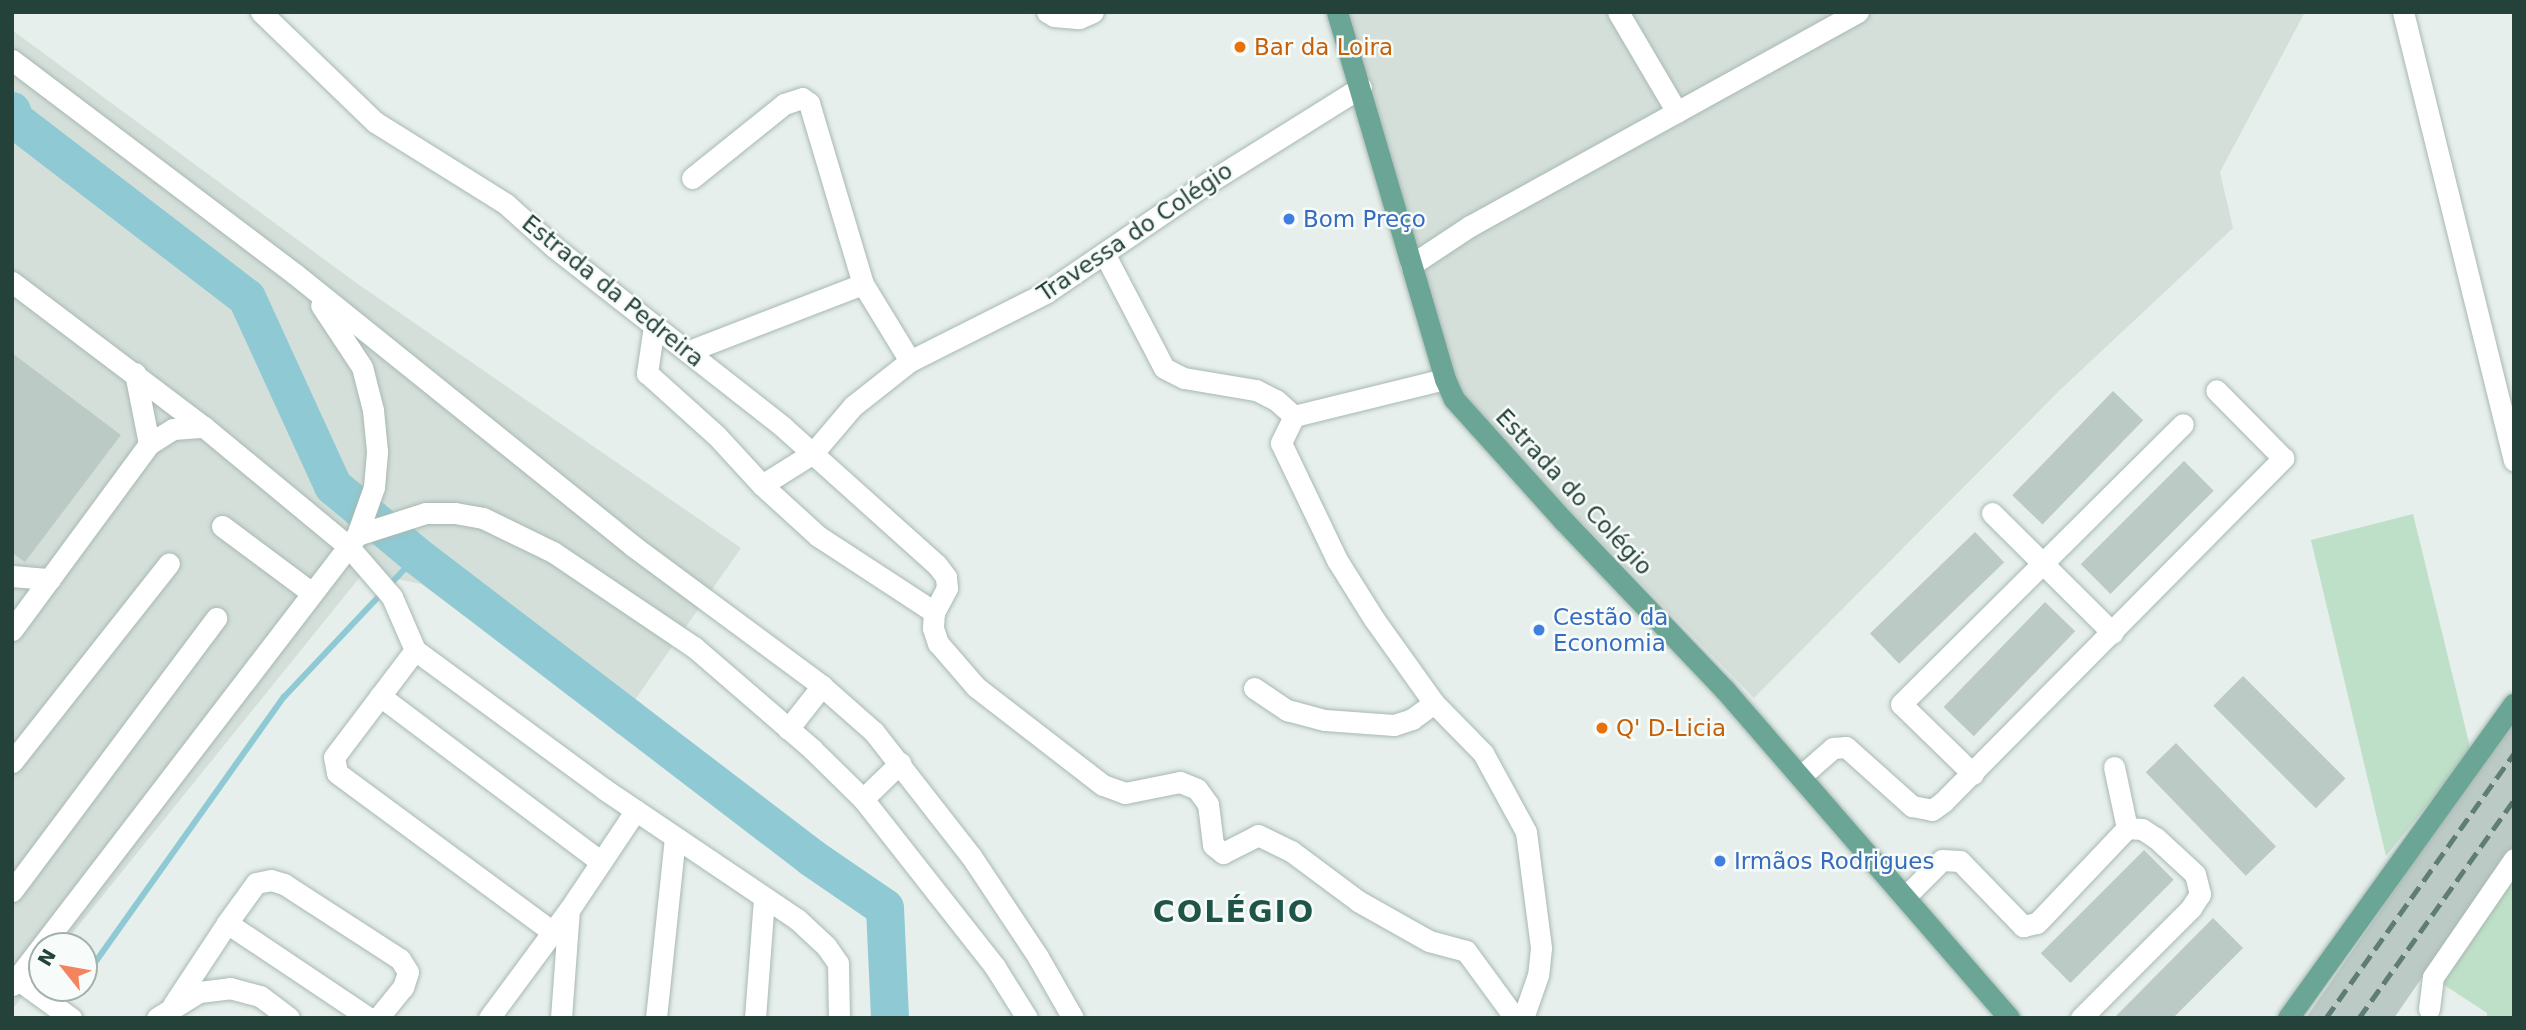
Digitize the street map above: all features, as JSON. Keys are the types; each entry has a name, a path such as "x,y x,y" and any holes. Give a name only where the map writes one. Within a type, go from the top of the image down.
{"main road":[{"name":"Estrada do Colégio","path":"1337,12 1445,379 1454,398 1472,421 1725,690 2009,1018"},
{"path":"2287,1018 2514,704"}],"street":[{"name":"Estrada da Pedreira","path":"261,12 375,122 506,204 813,453 937,565 946,577 947,588 934,612"},
{"path":"1047,12 1079,18 1093,12"},
{"path":"1618,12 1677,113"},
{"path":"1411,265 1470,226 1858,12"},
{"path":"2403,12 2514,460"},
{"path":"13,60 295,274 633,546 822,686 874,732 971,856 1038,957 1073,1018"},
{"name":"Travessa do Colégio","path":"762,485 813,453 853,406 910,360 1047,292 1105,255 1198,189 1361,87"},
{"path":"692,178 784,104 802,98 813,113 863,284 910,360"},
{"path":"1105,255 1164,368 1184,378 1256,390 1276,400 1294,416"},
{"path":"71,1018 15,982 360,532 374,487 377,451 373,410 362,367 337,324 295,274"},
{"path":"12,282 204,427 360,532 415,650 503,717 675,838 797,919 826,946 838,963 839,1018"},
{"path":"689,351 863,284"},
{"path":"654,326 647,373 717,436 762,485 818,536 934,612 933,628 938,643 976,687 1081,771 1103,785 1125,793 1180,782 1197,789 1208,804 1213,845 1223,853 1258,835 1291,851 1358,901 1429,941 1466,951 1515,1018"},
{"path":"135,373 149,444"},
{"path":"1294,416 1445,379"},
{"path":"1801,776 1833,748 1846,747 1912,806 1933,810 1943,802 2113,633 2283,458 2216,390"},
{"path":"1294,416 1281,443 1337,560 1374,619 1434,703 1483,753 1526,832 1541,948 1538,975 1523,1018"},
{"path":"1973,774 1901,704 2183,424"},
{"path":"12,630 149,444 173,429 204,427"},
{"path":"360,532 426,513 455,513 483,518 553,552 694,648 788,729 863,799 995,967 1027,1018"},
{"path":"1992,513 2113,633"},
{"path":"222,526 312,593"},
{"path":"12,762 169,563"},
{"path":"12,576 50,579"},
{"path":"12,891 216,618"},
{"path":"415,650 334,757 337,773 553,932"},
{"path":"788,729 822,686"},
{"path":"1254,688 1287,710 1325,720 1394,725 1412,719 1434,703"},
{"path":"380,696 601,862"},
{"path":"863,799 900,763"},
{"path":"2113,767 2127,828"},
{"path":"489,1018 569,910 636,810"},
{"path":"1906,896 1942,860 1960,861 2023,926 2037,923 2127,828"},
{"path":"2081,1018 2191,908 2200,894 2195,874 2156,838 2142,829 2127,828"},
{"path":"656,1018 675,838"},
{"path":"2429,1009 2433,977 2514,859"},
{"path":"165,1011 256,883 271,880 284,884 400,958 408,972 403,987 378,1018"},
{"path":"755,1018 764,899"},
{"path":"561,1018 569,910"},
{"path":"227,923 369,1018"},
{"path":"165,1011 199,992 230,988 260,996 289,1018"}],"shaded area":[{"path":"1348,12 2305,12 2220,172 2233,228 2060,390 1754,698 1463,402"},
{"path":"12,30 355,282 741,548 616,727 421,584 364,572 73,932 28,932 28,990 12,1010"}],"green space":[{"path":"2413,514 2471,751 2386,856 2311,540"},
{"path":"2514,870 2514,1018 2487,1018 2487,1013 2441,983"}],"building":[{"path":"12,353 121,435 25,562 12,553"},
{"path":"2113,391 2143,420 2042,524 2012,495"},
{"path":"2184,461 2214,491 2110,594 2081,564"},
{"path":"1975,532 2004,562 1899,664 1870,633"},
{"path":"2045,602 2075,631 1974,736 1944,707"},
{"path":"2243,676 2346,779 2316,808 2213,706"},
{"path":"2514,717 2514,845 2394,1018 2306,1018"},
{"path":"2176,743 2276,847 2246,876 2146,772"},
{"path":"2144,850 2174,880 2070,983 2041,953"},
{"path":"2213,918 2243,948 2173,1018 2114,1018"}],"waterway":[{"path":"12,111 15,120 247,298 333,486 417,556 812,858 885,908 890,1018"},
{"path":"98,958 284,697 417,556"}],"railway":[{"path":"2326,1018 2514,753"},
{"path":"2359,1018 2514,800"}],"place":[{"name":"Bar da Loira","path":"1240,47"},
{"name":"Bom Preço","path":"1289,219"},
{"name":"Cestão da Economia","path":"1539,630"},
{"name":"Q' D-Licia","path":"1602,728"},
{"name":"Irmãos Rodrigues","path":"1720,861"}],"district":[{"name":"COLÉGIO","path":"1234,912"}]}
